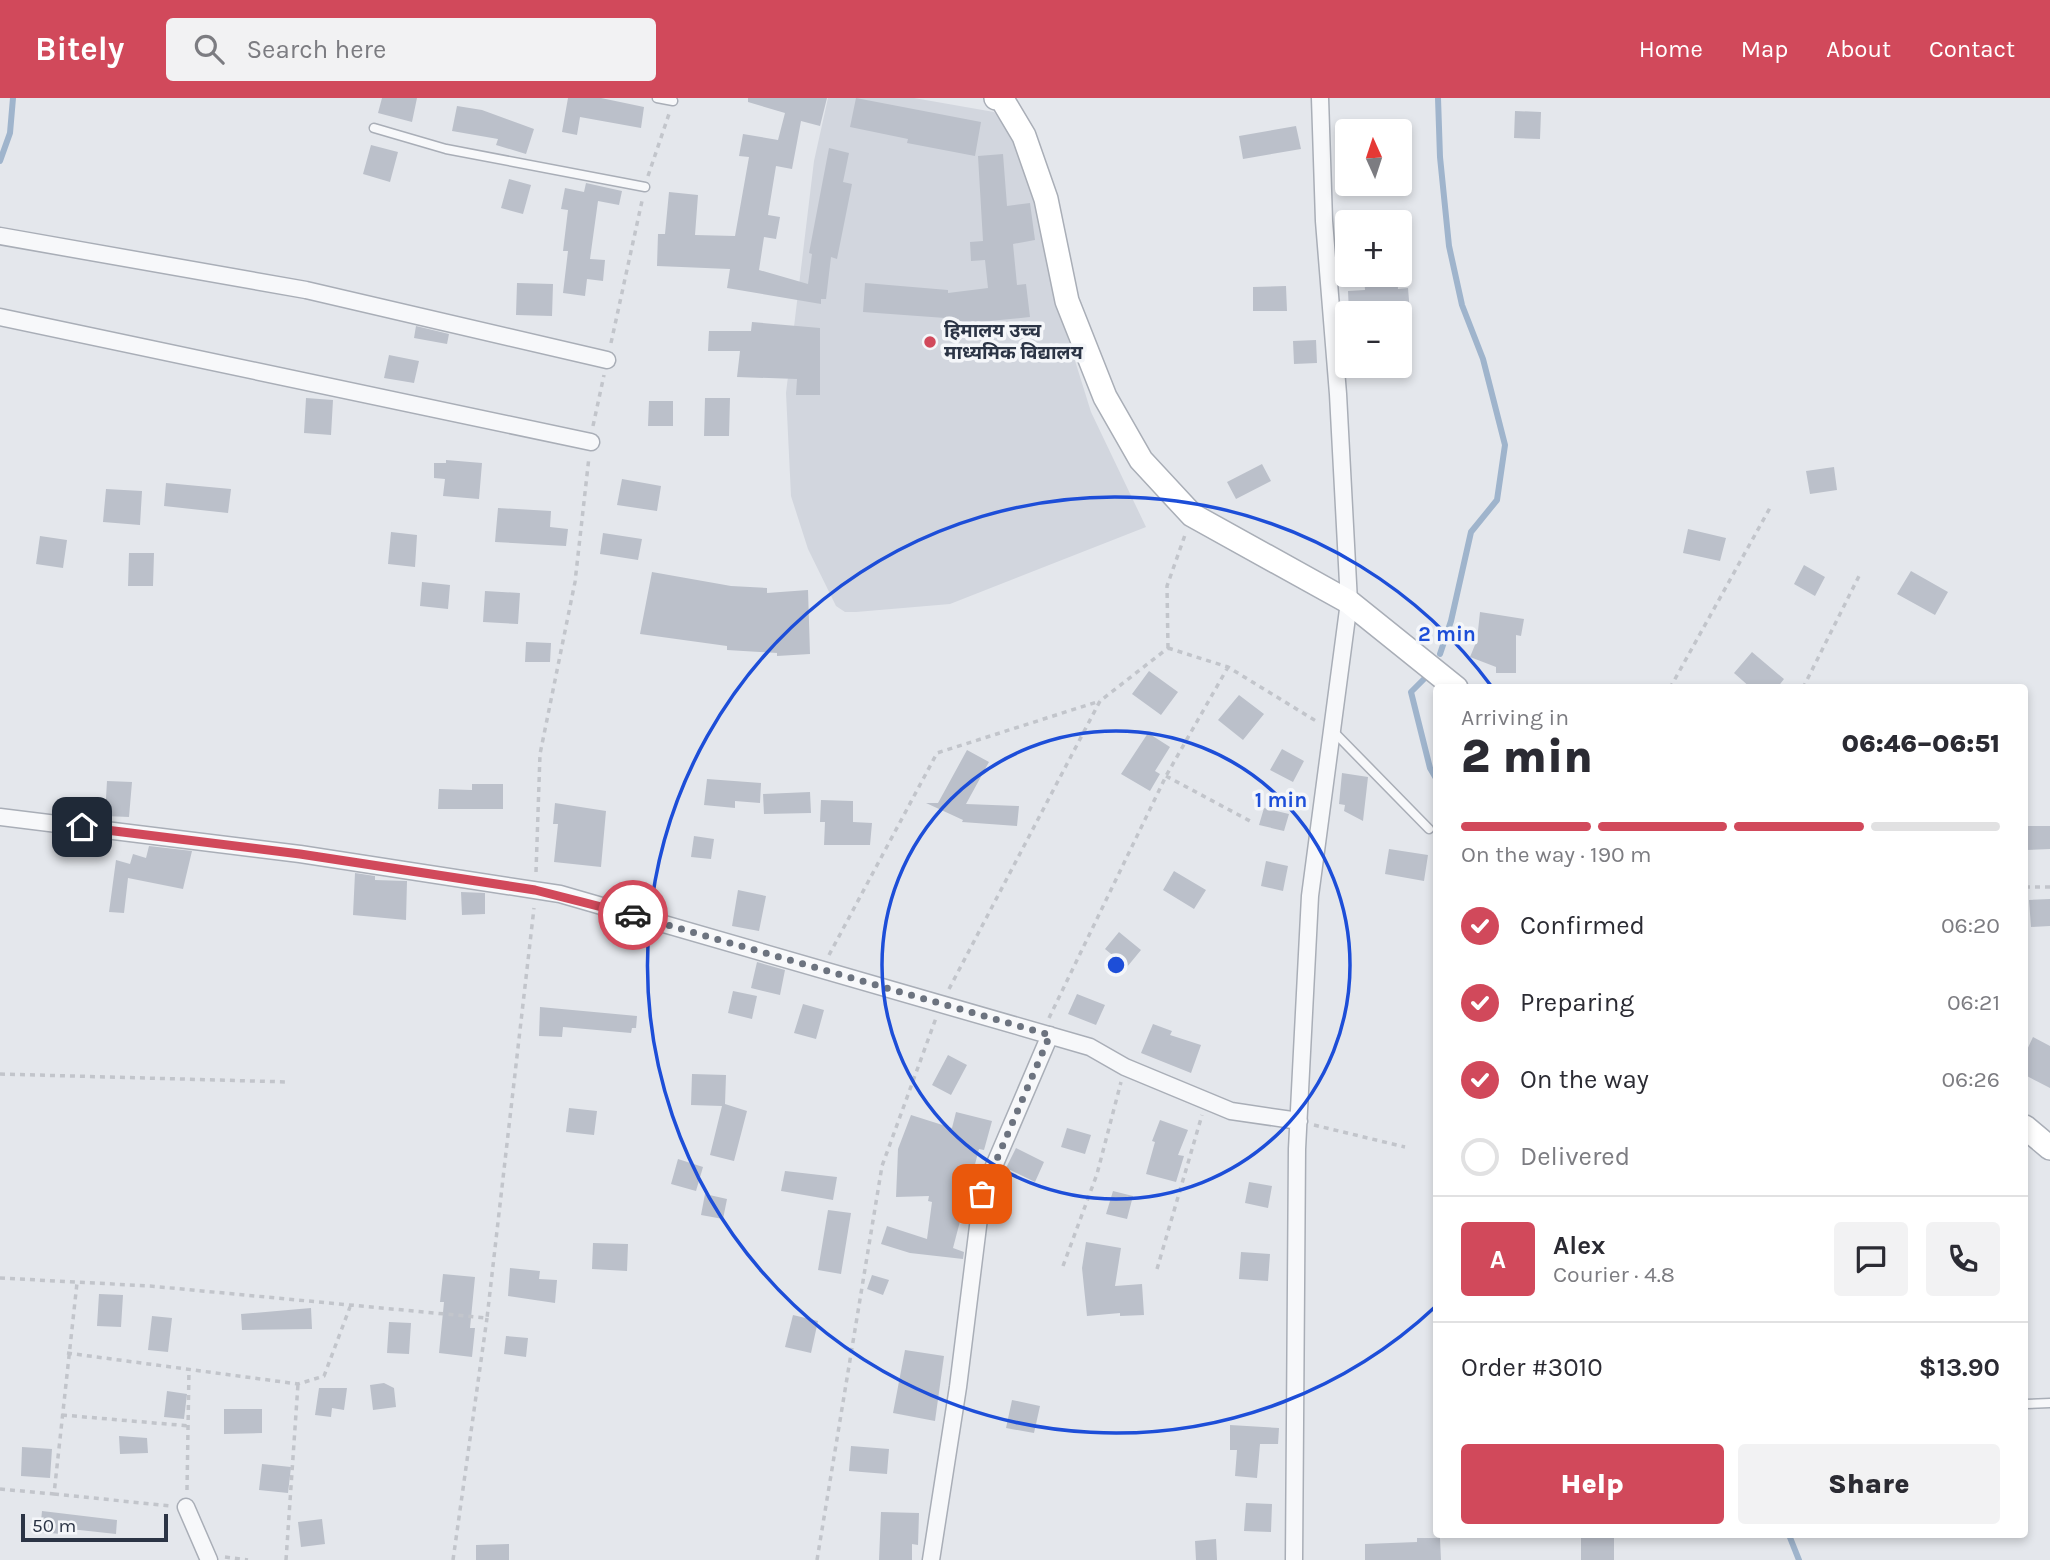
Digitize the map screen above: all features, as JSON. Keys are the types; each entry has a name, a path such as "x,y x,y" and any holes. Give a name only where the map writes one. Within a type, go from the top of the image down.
{"street":[{"path":"1001,98 1024,136 1046,199 1067,301 1105,397 1141,460 1192,514 1349,602 1451,684"},
{"path":"1294,1560 1299,1121 1310,896 1349,602 1338,394 1324,221 1320,98"},
{"path":"0,236 306,290 607,360"},
{"path":"0,317 591,442"},
{"path":"0,817 300,854 560,894 1090,1047 1125,1067 1231,1111 1299,1121"},
{"path":"931,1560 958,1387 982,1194 1046,1034"},
{"path":"2028,1130 2050,1149"},
{"path":"186,1507 209,1557"}],"lane":[{"path":"657,98 673,101"},
{"path":"374,128 446,149 645,187"},
{"path":"1331,729 1429,829"},
{"path":"2028,1404 2050,1403"}],"path":[{"path":"453,1560 530,964 540,754 575,582 591,442 607,360 645,187 673,101"},
{"path":"1672,684 1771,506"},
{"path":"1168,648 1167,586 1192,514"},
{"path":"1805,684 1859,576"},
{"path":"1168,648 1227,667 1331,729"},
{"path":"821,968 937,753 1100,701 1168,648"},
{"path":"1046,1034 1167,776 1227,667"},
{"path":"817,1560 882,1166 942,1003 1100,701"},
{"path":"1167,776 1250,821"},
{"path":"2028,887 2050,887"},
{"path":"1063,1266 1097,1174 1125,1067"},
{"path":"0,1074 289,1082"},
{"path":"1157,1269 1207,1100"},
{"path":"1299,1121 1405,1147"},
{"path":"0,1278 150,1286 486,1318"},
{"path":"54,1494 67,1353 77,1283"},
{"path":"67,1353 299,1384 324,1376 351,1307"},
{"path":"0,1489 186,1507 190,1426 189,1370"},
{"path":"286,1560 299,1384"},
{"path":"62,1415 190,1426"},
{"path":"209,1557 248,1560"}],"shaded area":[{"name":"हिमालय उच्च माध्यमिक विद्यालय","path":"828,98 914,98 994,112 1017,143 1038,198 1053,290 1091,412 1146,527 950,604 856,612 845,612 836,606 808,549 791,496 786,393 814,161"}],"building":[{"path":"382,98 417,98 412,122 378,113"},
{"path":"568,98 601,98 644,107 641,128 580,117 577,135 562,132"},
{"path":"748,98 827,98 820,126 801,121 792,169 776,166 768,215 780,217 776,239 764,237 759,270 808,284 812,254 809,253 829,148 849,153 843,182 852,184 837,259 831,257 826,299 821,299 821,304 727,288 730,269 657,266 658,234 665,234 669,192 698,195 695,235 735,236 749,157 739,156 743,134 778,140 785,113 748,102"},
{"path":"856,98 981,122 975,156 907,143 908,139 850,127"},
{"path":"457,106 482,110 534,129 526,154 496,145 498,139 452,131"},
{"path":"1515,111 1541,112 1540,139 1514,138"},
{"path":"1296,126 1301,149 1243,159 1239,136"},
{"path":"371,145 398,152 390,182 363,174"},
{"path":"1003,154 1007,206 1030,203 1035,240 1013,244 1017,285 1026,284 1030,317 959,324 959,319 863,312 865,283 948,290 948,293 988,288 985,260 971,261 970,242 983,241 978,156"},
{"path":"509,179 531,185 523,214 501,208"},
{"path":"586,183 622,191 619,205 598,201 590,259 605,260 603,281 587,279 585,296 563,293 568,251 563,251 568,210 561,209 565,188 584,192"},
{"path":"517,283 553,284 552,316 516,315"},
{"path":"1286,286 1287,311 1253,311 1253,287"},
{"path":"1365,287 1408,288 1409,301 1348,301 1348,291 1365,290"},
{"path":"752,322 820,328 820,395 796,395 797,379 737,377 740,351 708,351 709,331 751,331"},
{"path":"416,326 449,334 447,344 414,338"},
{"path":"1316,340 1317,363 1294,364 1293,341"},
{"path":"389,355 419,361 414,383 384,378"},
{"path":"306,398 333,400 331,435 304,433"},
{"path":"705,398 730,398 729,436 704,436"},
{"path":"649,401 673,401 673,426 648,426"},
{"path":"446,460 482,463 479,499 443,496 445,479 434,478 434,463 446,463"},
{"path":"1262,464 1271,481 1236,499 1227,482"},
{"path":"1834,467 1837,490 1810,494 1806,471"},
{"path":"622,479 661,486 657,511 617,505"},
{"path":"166,483 231,489 228,513 164,506"},
{"path":"106,489 142,491 140,525 103,522"},
{"path":"498,508 551,511 550,527 568,529 566,546 495,542"},
{"path":"1688,529 1726,538 1720,561 1683,553"},
{"path":"391,532 417,535 415,567 388,564"},
{"path":"603,533 642,539 638,560 600,554"},
{"path":"40,536 67,540 63,568 36,564"},
{"path":"129,553 154,553 153,586 128,586"},
{"path":"1804,565 1825,577 1815,596 1794,584"},
{"path":"1911,571 1948,592 1935,615 1897,594"},
{"path":"652,572 731,586 767,588 767,593 808,590 810,654 777,656 777,653 727,650 727,646 640,634"},
{"path":"422,582 450,585 448,609 420,606"},
{"path":"485,591 520,593 518,624 483,622"},
{"path":"1480,612 1524,619 1521,636 1516,635 1516,673 1496,673 1496,667 1470,657 1477,640"},
{"path":"526,642 551,643 550,662 525,662"},
{"path":"1752,652 1784,679 1780,684 1746,684 1734,673"},
{"path":"1149,671 1178,692 1161,715 1132,694"},
{"path":"1239,695 1264,714 1243,740 1218,720"},
{"path":"1148,733 1170,747 1155,771 1160,774 1150,791 1121,774"},
{"path":"1282,749 1304,761 1293,782 1270,770"},
{"path":"967,750 989,762 966,804 1019,806 1017,826 962,822 963,820 926,803 938,803"},
{"path":"1342,773 1368,777 1363,821 1344,811 1345,805 1339,804"},
{"path":"707,779 761,783 760,803 735,801 735,808 704,805"},
{"path":"107,781 132,782 129,817 105,816"},
{"path":"472,784 503,784 503,809 438,809 439,789 472,790"},
{"path":"810,792 811,813 764,814 763,794"},
{"path":"821,800 853,801 853,822 872,823 870,845 824,845 825,822 820,822"},
{"path":"555,803 606,811 601,867 554,862 558,824 553,824"},
{"path":"1264,808 1289,814 1284,831 1259,825"},
{"path":"2028,826 2050,826 2050,849 2028,850"},
{"path":"694,836 714,839 711,859 691,857"},
{"path":"149,846 192,851 183,889 128,878 124,913 109,912 116,860 130,864 133,854 146,858"},
{"path":"1389,849 1428,855 1424,881 1385,874"},
{"path":"1266,861 1288,866 1283,891 1261,886"},
{"path":"1174,871 1206,890 1194,909 1163,890"},
{"path":"355,873 375,876 375,880 407,881 406,920 353,915"},
{"path":"738,890 766,896 759,931 732,926"},
{"path":"461,892 485,893 485,914 462,915"},
{"path":"2050,899 2050,926 2031,927 2029,900"},
{"path":"1119,932 1141,950 1127,967 1105,949"},
{"path":"757,962 785,970 780,995 751,988"},
{"path":"733,991 757,996 752,1019 728,1013"},
{"path":"1077,994 1105,1005 1096,1025 1068,1014"},
{"path":"803,1004 824,1010 816,1039 794,1033"},
{"path":"540,1007 637,1016 636,1028 632,1028 631,1033 563,1027 562,1037 539,1036"},
{"path":"1153,1024 1172,1031 1170,1035 1201,1045 1191,1073 1141,1053"},
{"path":"2033,1037 2050,1046 2050,1088 2028,1077 2028,1048"},
{"path":"948,1055 967,1065 951,1095 932,1085"},
{"path":"692,1074 726,1075 725,1104 747,1111 734,1161 710,1155 722,1106 691,1105"},
{"path":"569,1108 597,1111 594,1135 566,1132"},
{"path":"956,1112 992,1121 984,1150 979,1149 953,1248 964,1252 963,1259 910,1253 881,1244 887,1226 927,1239 932,1202 928,1201 929,1196 896,1197 898,1149 911,1115 952,1128"},
{"path":"1160,1120 1188,1130 1178,1155 1184,1156 1176,1182 1146,1174 1155,1142 1152,1141"},
{"path":"1067,1128 1091,1135 1085,1154 1061,1147"},
{"path":"1016,1148 1044,1162 1035,1182 1006,1168"},
{"path":"678,1159 703,1167 696,1191 671,1184"},
{"path":"785,1171 837,1177 833,1200 781,1191"},
{"path":"1249,1182 1272,1186 1268,1208 1245,1203"},
{"path":"1113,1191 1133,1196 1127,1219 1106,1214"},
{"path":"705,1194 727,1199 723,1219 701,1215"},
{"path":"828,1210 851,1213 841,1274 818,1270"},
{"path":"1086,1242 1121,1248 1115,1286 1142,1284 1144,1315 1120,1316 1120,1313 1087,1316 1082,1268"},
{"path":"593,1243 628,1244 627,1271 592,1269"},
{"path":"1241,1252 1270,1254 1268,1281 1239,1279"},
{"path":"510,1268 540,1271 539,1279 557,1280 555,1303 508,1296"},
{"path":"443,1274 475,1277 470,1328 475,1328 472,1357 439,1353 444,1302 440,1302"},
{"path":"872,1275 889,1280 883,1295 867,1289"},
{"path":"99,1294 123,1295 121,1327 97,1326"},
{"path":"311,1308 312,1329 242,1330 241,1314"},
{"path":"793,1315 818,1321 811,1353 785,1347"},
{"path":"152,1316 172,1318 168,1352 148,1350"},
{"path":"389,1322 411,1323 409,1354 387,1353"},
{"path":"506,1336 528,1338 526,1357 504,1354"},
{"path":"905,1350 944,1356 935,1421 893,1413"},
{"path":"384,1383 394,1388 396,1407 373,1410 370,1385"},
{"path":"319,1388 347,1388 344,1410 332,1408 331,1417 315,1415"},
{"path":"167,1391 187,1394 184,1419 164,1417"},
{"path":"1012,1400 1040,1406 1034,1433 1006,1428"},
{"path":"224,1409 262,1409 262,1433 224,1434"},
{"path":"1230,1425 1279,1428 1278,1444 1260,1444 1257,1478 1235,1476 1237,1450 1230,1450"},
{"path":"119,1436 147,1438 148,1453 120,1454"},
{"path":"851,1446 889,1449 887,1474 849,1471"},
{"path":"22,1447 52,1449 50,1478 21,1476"},
{"path":"262,1464 291,1467 288,1493 259,1490"},
{"path":"1246,1503 1272,1504 1271,1532 1244,1531"},
{"path":"42,1511 117,1520 116,1534 61,1528 61,1534 40,1532"},
{"path":"881,1512 919,1513 918,1545 912,1544 912,1560 879,1560"},
{"path":"322,1519 325,1544 301,1547 298,1522"},
{"path":"1417,1538 1440,1538 1441,1560 1365,1560 1365,1544 1417,1542"},
{"path":"1581,1538 1614,1538 1614,1560 1581,1560"},
{"path":"1216,1539 1217,1560 1196,1560 1195,1541"},
{"path":"509,1544 509,1560 476,1560 476,1545"}],"waterway":[{"path":"0,161 10,133 13,98"},
{"path":"1438,98 1440,157 1449,246 1462,305 1483,359 1505,445 1497,500 1471,532 1451,621 1440,654"},
{"path":"1425,678 1411,692 1433,773"},
{"path":"1790,1538 1799,1560"}],"way so far":[{"path":"633,915 1050,1035 1004,1137 982,1194"}],"place":[{"name":"हिमालय उच्च माध्यमिक विद्यालय","path":"930,342"}],"route":[{"path":"82,827 300,854 535,890 560,894 633,915"}]}
